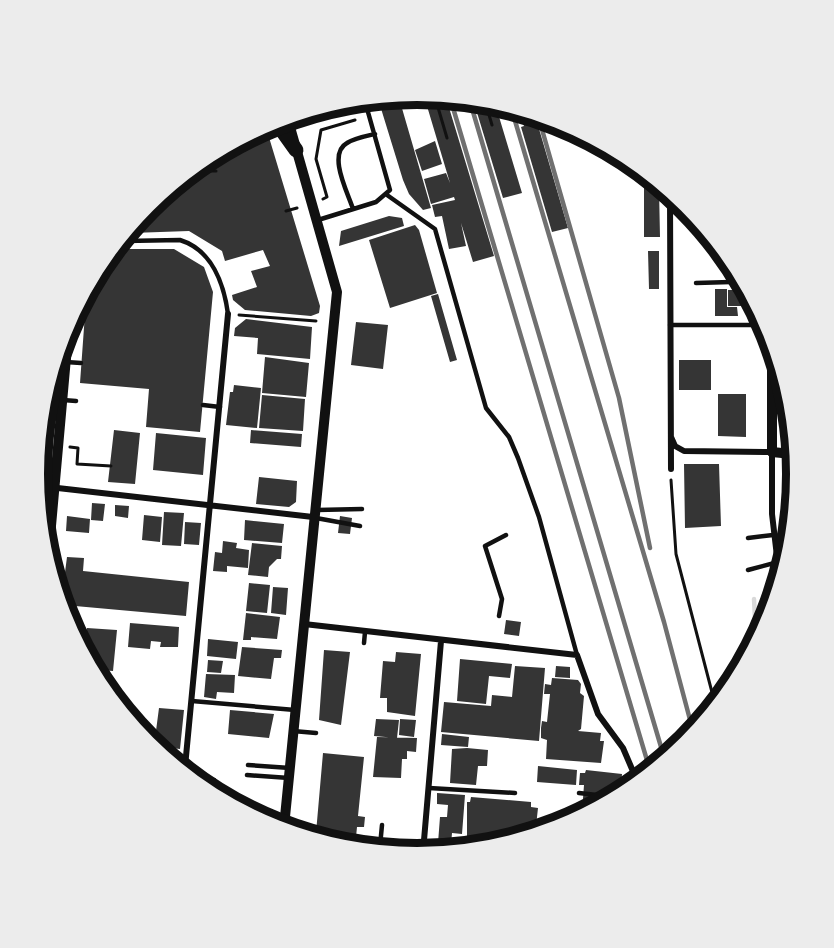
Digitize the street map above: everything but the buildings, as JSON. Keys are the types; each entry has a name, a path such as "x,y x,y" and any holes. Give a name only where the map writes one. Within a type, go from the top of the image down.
{"main road":[{"path":"282,131 297,150"}],"street":[{"path":"285,818 314,514 336,322 337,292 290,128"},
{"path":"670,206 673,306 670,325 671,469"},
{"path":"185,761 191,670 210,506 228,314"},
{"path":"51,523 66,362"},
{"path":"772,375 773,535 777,556"},
{"path":"670,437 675,446 684,451 696,447 785,453"},
{"path":"49,487 210,506 314,514"},
{"path":"303,624 577,655 598,714 623,748 634,773"},
{"path":"424,843 441,641"}],"lane":[{"path":"318,220 376,202 387,195 391,185 367,108"},
{"path":"353,209 338,161 338,153 348,142 375,134"},
{"path":"387,195 435,229 486,408 509,437 519,458 539,517 577,655"},
{"path":"131,241 180,240 187,242 211,261 226,301 228,314"},
{"path":"696,283 731,282"},
{"path":"670,325 754,325"},
{"path":"695,325 695,332"},
{"path":"731,325 731,332"},
{"path":"66,362 81,363"},
{"path":"63,400 76,401"},
{"path":"203,405 220,407"},
{"path":"314,514 362,509"},
{"path":"314,514 360,526"},
{"path":"499,616 502,599 485,546 506,535"},
{"path":"748,538 773,535"},
{"path":"748,570 774,565"},
{"path":"364,643 365,632"},
{"path":"189,702 295,710"},
{"path":"293,731 316,733"},
{"path":"248,765 289,773"},
{"path":"247,775 289,773"},
{"path":"210,780 214,780"},
{"path":"429,788 515,794"},
{"path":"579,793 599,795"},
{"path":"380,841 382,825"}],"path":[{"path":"439,106 447,138"},
{"path":"488,112 492,125"},
{"path":"322,200 327,197 316,159 321,130 355,120"},
{"path":"206,171 216,171"},
{"path":"286,211 297,208"},
{"path":"228,314 316,321"},
{"path":"70,447 78,448 76,464 111,466"},
{"path":"671,469 676,554 713,695"}],"waterway":[{"path":"754,599 755,621"}],"railway":[{"path":"453,107 648,762"},
{"path":"472,109 662,749"},
{"path":"514,118 664,622 690,721"},
{"path":"541,127 619,398 650,548"}]}
